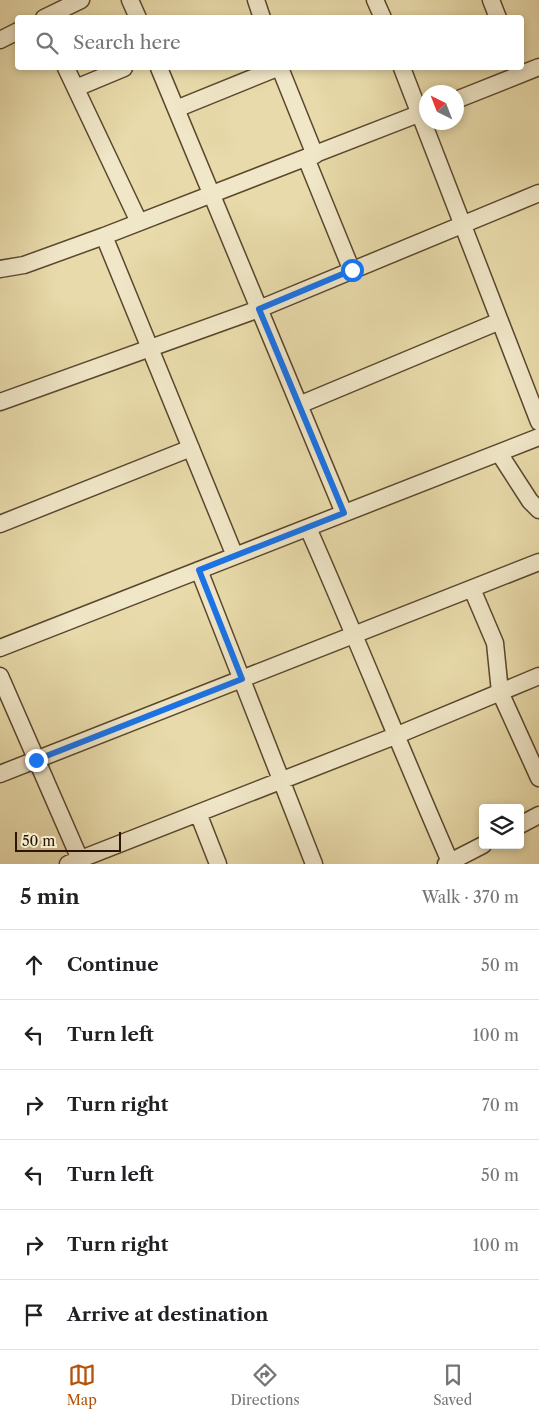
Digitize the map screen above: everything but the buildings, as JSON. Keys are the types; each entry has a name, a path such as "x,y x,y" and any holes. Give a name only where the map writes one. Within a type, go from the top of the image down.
{"street":[{"path":"50,15 81,0"},
{"path":"130,0 137,15"},
{"path":"256,0 261,15"},
{"path":"375,0 381,15"},
{"path":"491,0 497,15"},
{"path":"0,40 15,32"},
{"path":"464,96 519,71 539,67"},
{"path":"67,70 139,222"},
{"path":"76,88 119,70"},
{"path":"160,70 344,513"},
{"path":"176,109 273,70"},
{"path":"279,70 352,270"},
{"path":"403,70 419,104"},
{"path":"0,269 24,265 104,236 419,115"},
{"path":"429,130 463,225 539,422"},
{"path":"0,402 259,309 539,193"},
{"path":"104,236 235,556"},
{"path":"299,405 500,320"},
{"path":"0,648 539,437"},
{"path":"0,524 191,448"},
{"path":"499,453 530,501 539,510"},
{"path":"308,528 355,634 395,736 449,863 479,847"},
{"path":"0,774 539,562"},
{"path":"199,570 314,864"},
{"path":"472,589 495,643 500,692 539,778"},
{"path":"0,676 77,862 395,736 539,676"},
{"path":"198,813 218,864"},
{"path":"524,823 539,815"}],"route":[{"path":"36,760 242,679 199,570 344,513 259,309 352,270"}]}
